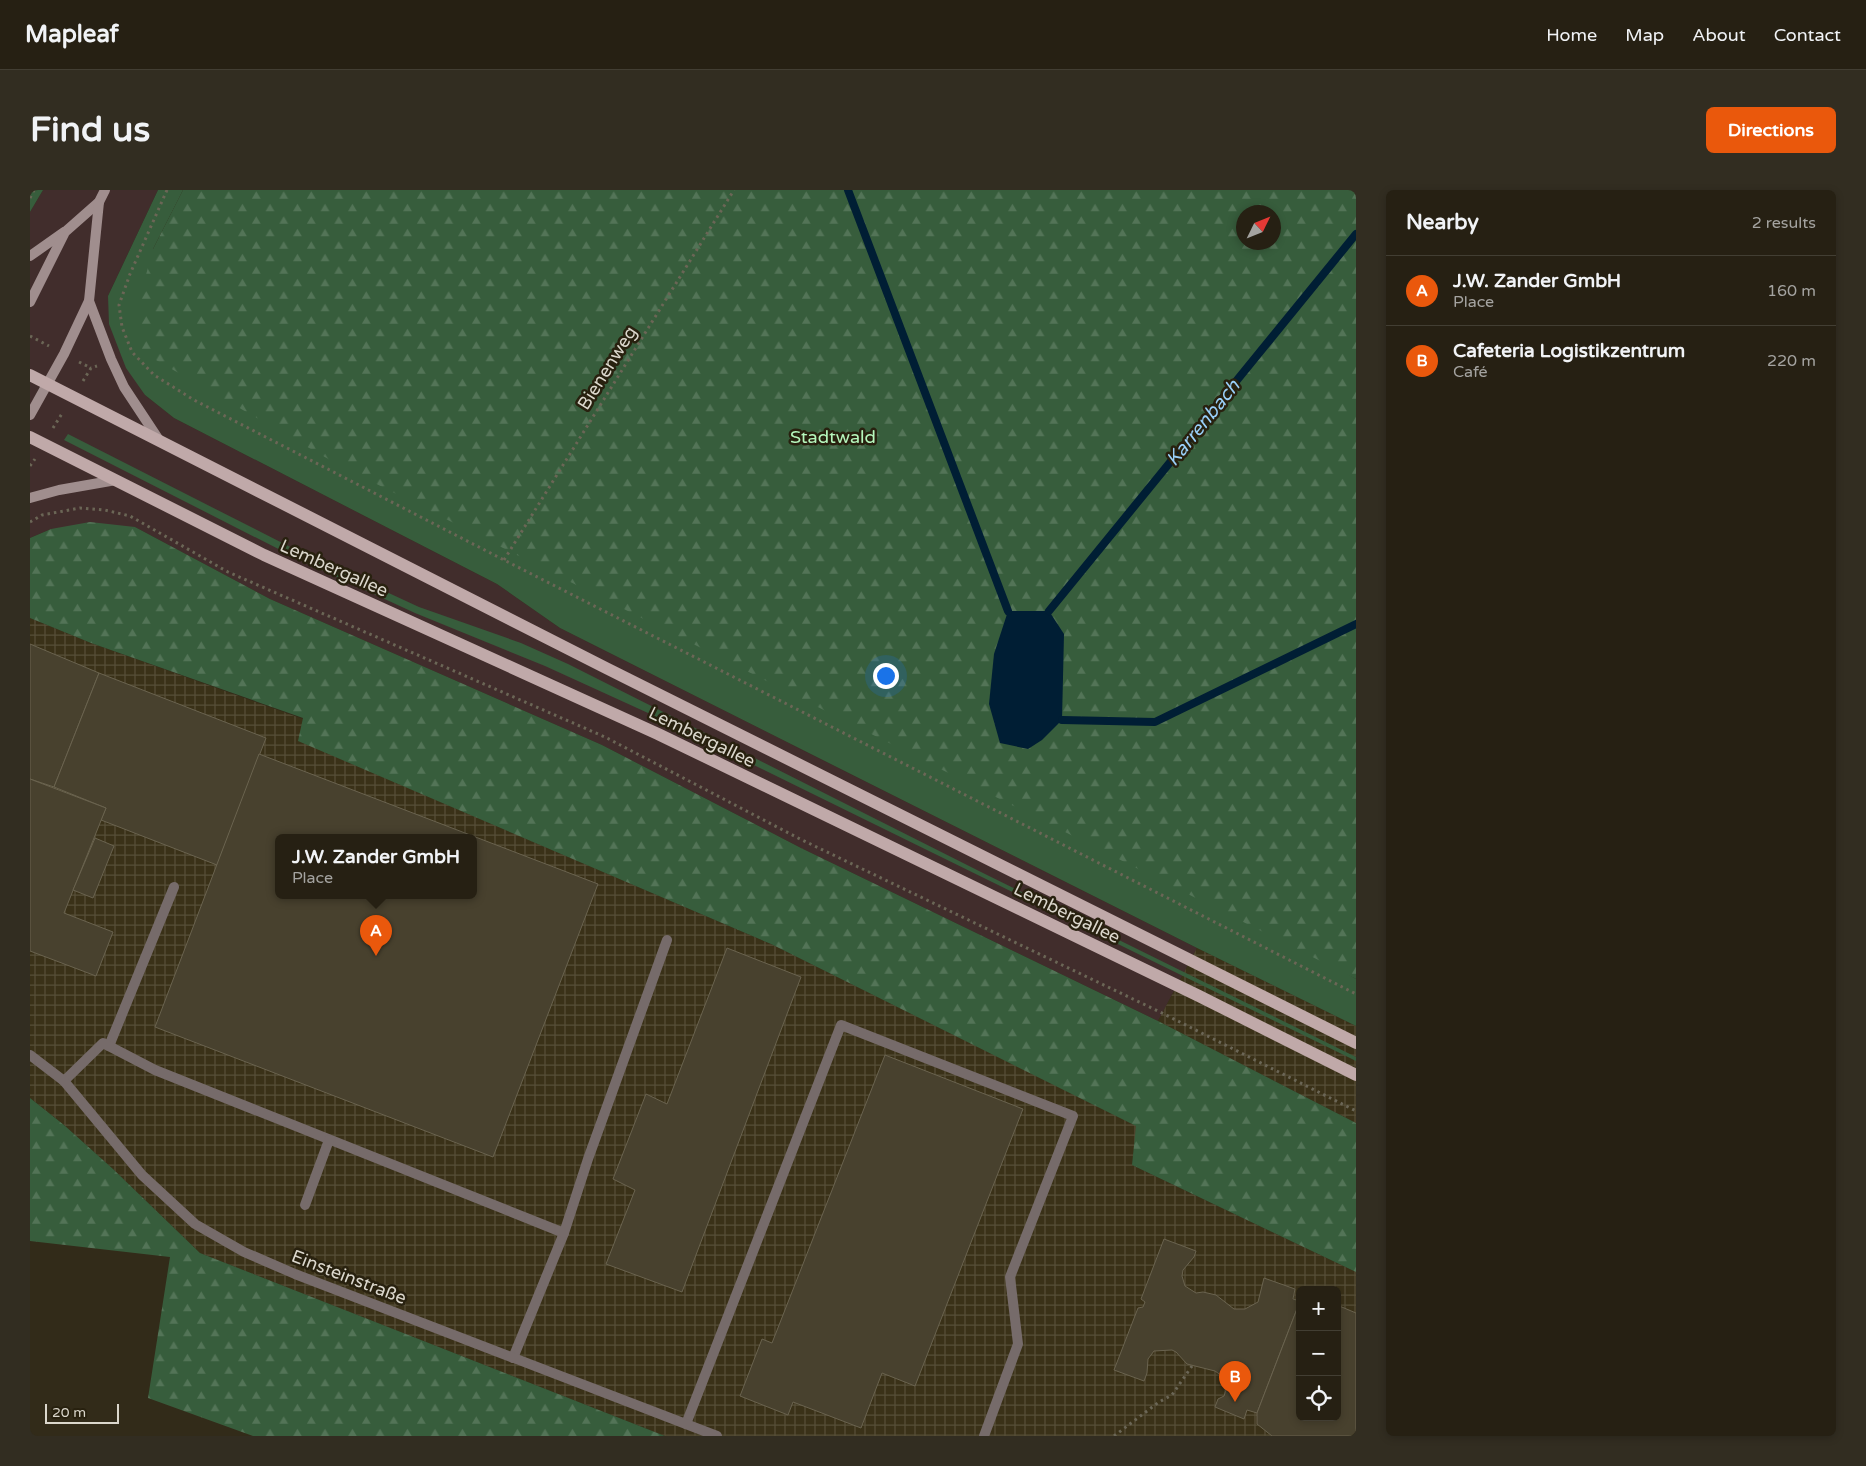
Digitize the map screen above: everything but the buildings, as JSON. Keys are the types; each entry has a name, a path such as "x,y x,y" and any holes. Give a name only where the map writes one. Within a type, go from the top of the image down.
{"main road":[{"path":"30,415 48,384 89,300 99,202 105,190"},
{"path":"30,256 65,232 99,202"},
{"path":"30,302 65,232"},
{"path":"89,300 111,360 124,387 159,441"},
{"name":"Lembergallee","path":"30,375 606,668 1356,1043"},
{"name":"Lembergallee","path":"30,437 264,555 667,738 1199,996 1356,1075"},
{"path":"30,498 59,490 116,480"}],"street":[{"path":"109,1046 174,886"},
{"path":"513,1358 564,1233 588,1159 667,940"},
{"path":"686,1424 840,1025 1073,1116 1010,1278 1018,1344 984,1436"},
{"path":"64,1081 103,1043 155,1070 564,1233"},
{"name":"Einsteinstraße","path":"30,1056 64,1081 142,1175 195,1224 244,1252 295,1274 717,1436"},
{"path":"305,1205 329,1140"}],"path":[{"path":"30,198 34,190"},
{"path":"167,190 130,274 119,305 122,327 132,352 154,375 194,400 504,560 1356,994"},
{"name":"Bienenweg","path":"504,560 734,190"},
{"path":"30,466 91,368"},
{"path":"30,522 42,515 80,508 105,510 130,516 228,572 605,738 800,839 1151,1008 1356,1112"},
{"path":"1114,1436 1159,1402 1172,1395 1192,1366"}],"shaded area":[{"path":"43,190 158,190 108,296 145,395 174,418 497,584 560,628 1197,948 1158,1021 801,848 602,745 270,599 135,527 51,529 30,538 30,212"},
{"path":"30,618 91,643 303,719 299,741 771,944 1137,1126 1132,1165 1356,1272 1356,1436 665,1436 200,1253 113,1169 64,1125 30,1098"},
{"path":"1197,948 1356,1026 1356,1123 1158,1021"}],"green space":[{"path":"30,190 43,190 30,212"},
{"path":"158,190 183,190 153,249 1356,979 1356,1026 560,628 497,584 174,418 145,395 126,368 109,324 108,296"},
{"name":"Stadtwald","path":"183,190 1356,190 1356,979 337,464 142,352 137,308 153,249"},
{"path":"68,434 300,552 419,607 521,643 568,664 981,872 1356,1057 1356,1061 648,713 545,666 415,613 298,559 64,440"},
{"path":"90,522 135,527 270,599 602,745 801,848 1158,1021 1356,1123 1356,1272 1132,1165 1136,1126 771,944 298,741 303,718 91,643 30,618 30,538 51,529"},
{"path":"30,1098 64,1125 113,1169 200,1253 665,1436 253,1436 148,1398 170,1257 30,1241"}],"water":[{"path":"1008,611 1049,611 1064,634 1062,720 1042,740 1028,749 1000,743 989,704 994,654"}],"waterway":[{"path":"848,190 1008,611"},
{"name":"Karrenbach","path":"1049,611 1356,234"},
{"path":"1062,720 1155,722 1356,624"}],"place":[{"name":"J.W. Zander GmbH","path":"376,956"},
{"name":"Cafeteria Logistikzentrum","path":"1235,1402"}]}
